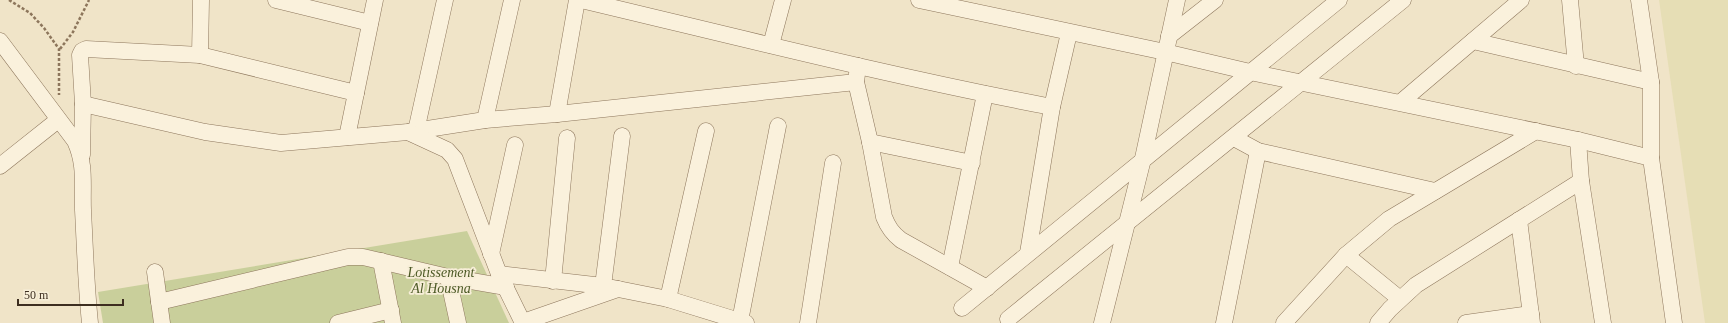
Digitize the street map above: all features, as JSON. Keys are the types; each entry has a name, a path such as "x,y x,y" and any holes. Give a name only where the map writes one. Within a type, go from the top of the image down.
{"street":[{"path":"200,55 201,0"},
{"path":"276,0 370,23"},
{"path":"347,137 375,0"},
{"path":"412,131 445,0"},
{"path":"485,120 512,0"},
{"path":"557,114 577,0"},
{"path":"580,0 858,66 1052,107"},
{"path":"771,45 783,0"},
{"path":"919,0 1069,33 1165,52 1250,72 1401,102 1578,140 1651,158"},
{"path":"1102,323 1142,163 1165,52 1170,36 1175,0"},
{"path":"1170,36 1214,0"},
{"path":"962,308 1028,253 1142,163 1250,72 1339,0"},
{"path":"1008,319 1403,0"},
{"path":"1570,0 1576,66"},
{"path":"1639,0 1651,82 1651,158 1674,323"},
{"path":"1401,102 1473,41 1516,1"},
{"path":"1028,253 1052,107 1069,33"},
{"path":"1473,41 1576,66 1651,82"},
{"path":"90,323 86,290 82,187 84,164 82,155 83,104 80,55 82,51 86,49 103,49 200,55 356,93"},
{"path":"3,51 75,141 82,155"},
{"path":"858,66 856,82 870,142 884,216 888,228 892,234 901,240 987,288"},
{"path":"83,104 205,132 258,141 282,143 412,131 485,120 557,114 856,82"},
{"path":"950,267 985,94"},
{"path":"0,166 58,120"},
{"path":"159,302 332,260 363,257 448,277 553,281 603,286 668,299 743,322 778,126"},
{"path":"412,131 447,150 455,158 491,254 523,323 619,289"},
{"path":"668,299 706,131"},
{"path":"1284,323 1346,255 1389,219 1536,131"},
{"path":"603,286 622,136"},
{"path":"553,281 567,138"},
{"path":"1234,138 1258,151 1435,191"},
{"path":"1578,140 1581,181 1603,323"},
{"path":"870,142 972,164"},
{"path":"491,254 515,145"},
{"path":"1224,323 1258,151"},
{"path":"808,323 833,163"},
{"path":"1378,323 1400,299 1416,286 1581,181"},
{"path":"1466,323 1532,318 1519,220"},
{"path":"1346,255 1400,299"},
{"path":"338,323 392,317 381,261"},
{"path":"155,272 162,323"},
{"path":"448,277 458,323"}],"path":[{"path":"9,0 30,13 60,49"},
{"path":"59,96 60,49 73,32 89,0"}],"shaded area":[{"path":"1659,0 1728,0 1728,323 1705,323"}],"green space":[{"name":"Lotissement Al Housna","path":"467,231 509,323 103,323 98,292"}]}
